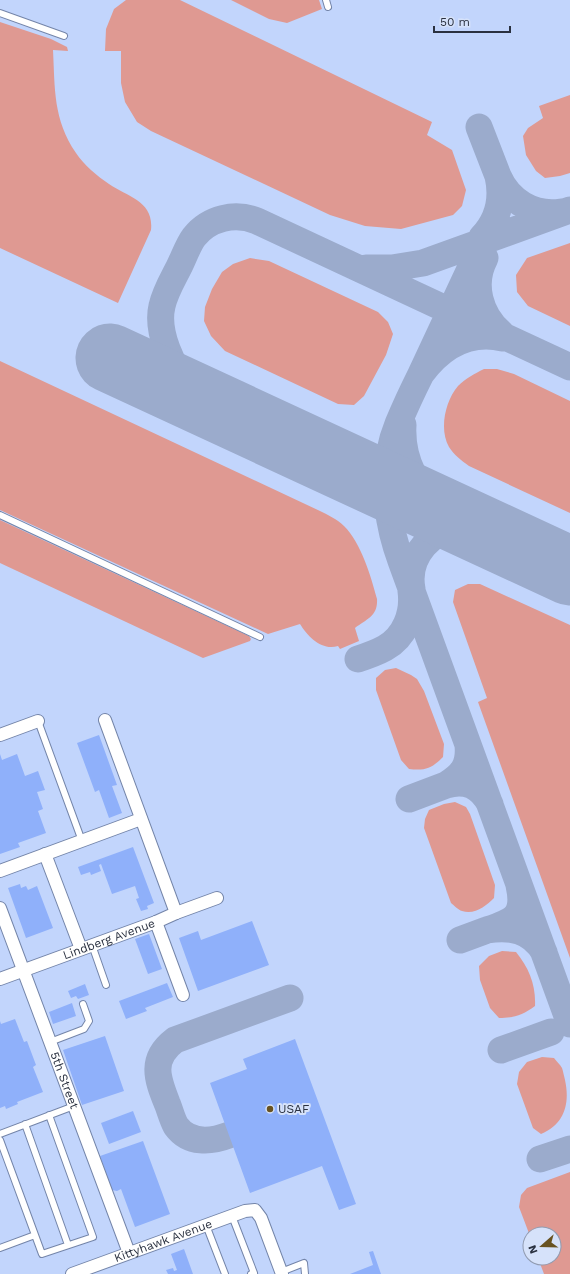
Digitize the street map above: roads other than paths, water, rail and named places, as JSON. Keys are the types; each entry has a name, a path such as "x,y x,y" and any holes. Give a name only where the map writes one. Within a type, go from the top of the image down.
{"street":[{"path":"105,720 176,913"},
{"path":"0,735 38,721"},
{"path":"0,871 141,819"},
{"path":"45,854 81,949"},
{"name":"Lindberg Avenue","path":"0,979 218,898"},
{"name":"5th Street","path":"0,908 129,1253"},
{"path":"156,922 183,995"},
{"name":"Kittyhawk Avenue","path":"72,1274 246,1211 255,1210 261,1218 281,1273"}],"lane":[{"path":"326,0 328,7"},
{"path":"0,13 64,36"},
{"path":"0,515 260,637"},
{"path":"38,721 82,841"},
{"path":"92,945 106,985"},
{"path":"50,1042 84,1029 89,1021 83,1004"},
{"path":"0,1134 74,1106"},
{"path":"0,1140 42,1254 92,1237 49,1116"},
{"path":"25,1124 68,1245"},
{"path":"232,1216 254,1273 251,1274"},
{"path":"206,1225 225,1274"},
{"path":"0,1248 35,1235"},
{"path":"281,1273 304,1264 304,1274"}],"place":[{"name":"USAF","path":"270,1109"}]}
